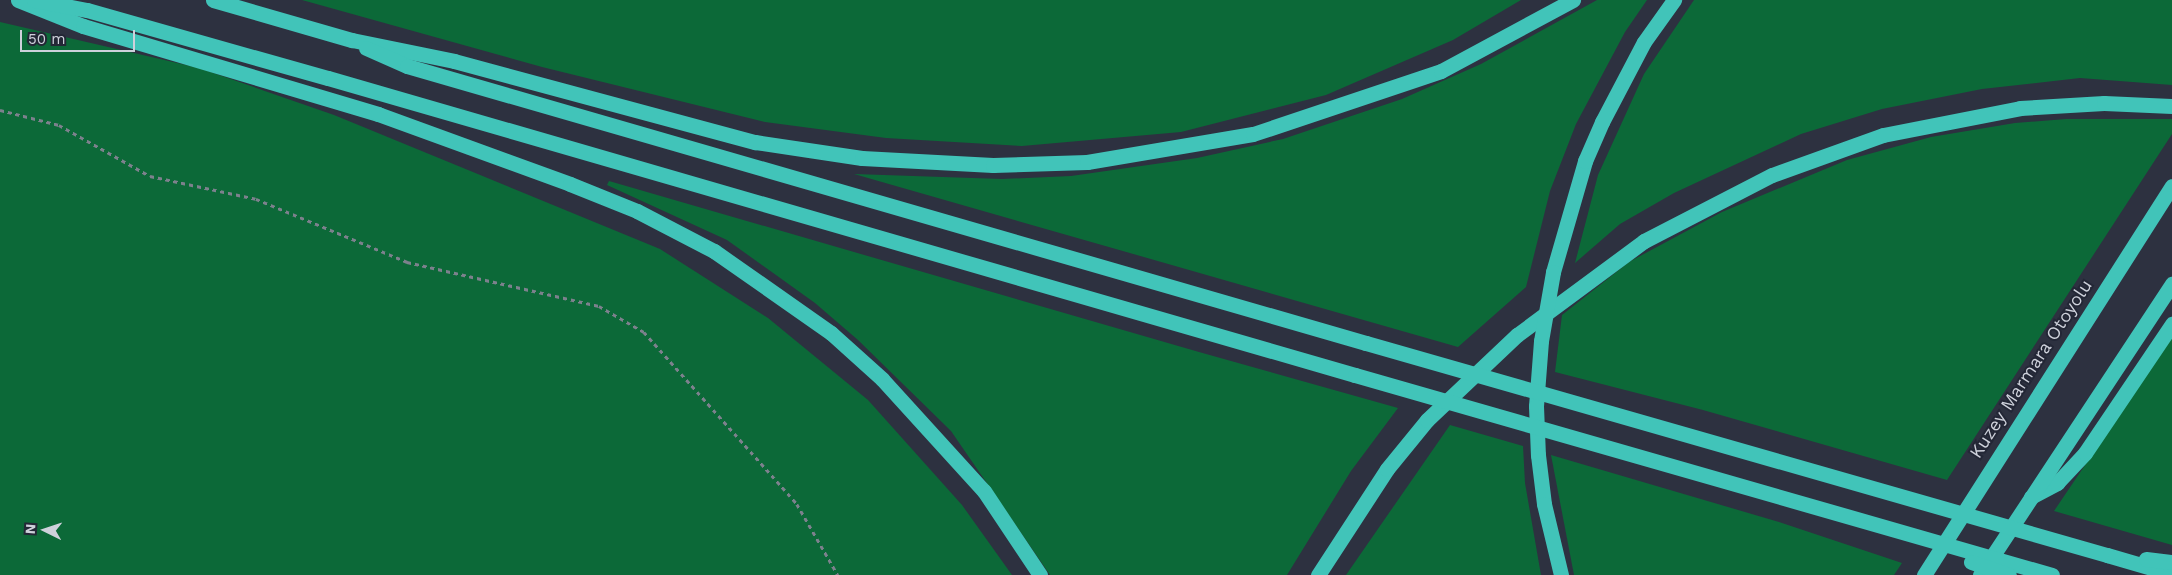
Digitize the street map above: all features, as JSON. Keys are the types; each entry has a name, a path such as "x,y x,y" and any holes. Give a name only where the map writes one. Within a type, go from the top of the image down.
{"highway":[{"path":"18,0 83,26 378,114 579,187 714,251 832,333 882,379 984,491 1040,575"},
{"path":"34,0 86,10 224,49 2052,575"},
{"path":"213,0 352,40 454,61 755,142 862,158 993,165 1087,162 1253,134 1441,71 1573,0"},
{"path":"1561,575 1544,504 1538,455 1536,406 1541,341 1553,272 1579,180 1598,130 1644,42 1674,0"},
{"path":"352,40 407,66 2172,574"},
{"path":"1318,575 1387,469 1427,420 1517,335 1644,240 1772,175 1883,135 2020,108 2104,104 2172,106"},
{"name":"Kuzey Marmara Otoyolu","path":"1924,575 2172,186"},
{"path":"1980,575 2172,284"},
{"path":"2030,498 2057,483 2085,453 2172,324"},
{"path":"1933,541 1971,562 2010,575"},
{"path":"1998,545 2002,575"},
{"path":"2107,555 2172,562"}],"path":[{"path":"0,110 59,125 150,176 256,199 407,262 599,306 644,332 797,504 838,575"}],"green space":[{"path":"302,0 1521,0 1453,40 1326,95 1181,132 1022,146 886,138 765,122 542,67"},
{"path":"1597,0 1647,0 1625,32 1576,124 1550,191 1526,287 1458,347 854,174 1002,179 1071,176 1197,158 1283,139 1402,99 1481,64"},
{"path":"1694,0 2172,0 2172,85 2080,78 1982,89 1882,109 1801,134 1674,193 1620,224 1575,263 1598,175 1644,74"},
{"path":"0,22 199,68 334,115 660,249 768,318 868,400 962,505 1012,575 0,575"},
{"path":"2066,119 2172,119 2172,134 1947,480 1703,410 1555,372 1562,315 1629,262 1722,212 1847,160 1931,137 2015,123"},
{"path":"609,181 1398,408 1351,471 1287,575 1050,575 951,431 858,340 815,303 727,240 607,185"},
{"path":"2172,335 2172,545 2054,511 2129,400"},
{"path":"1450,425 1523,446 1525,483 1541,575 1346,575"},
{"path":"1551,455 1779,522 1902,563 1894,575 1574,575"}]}
